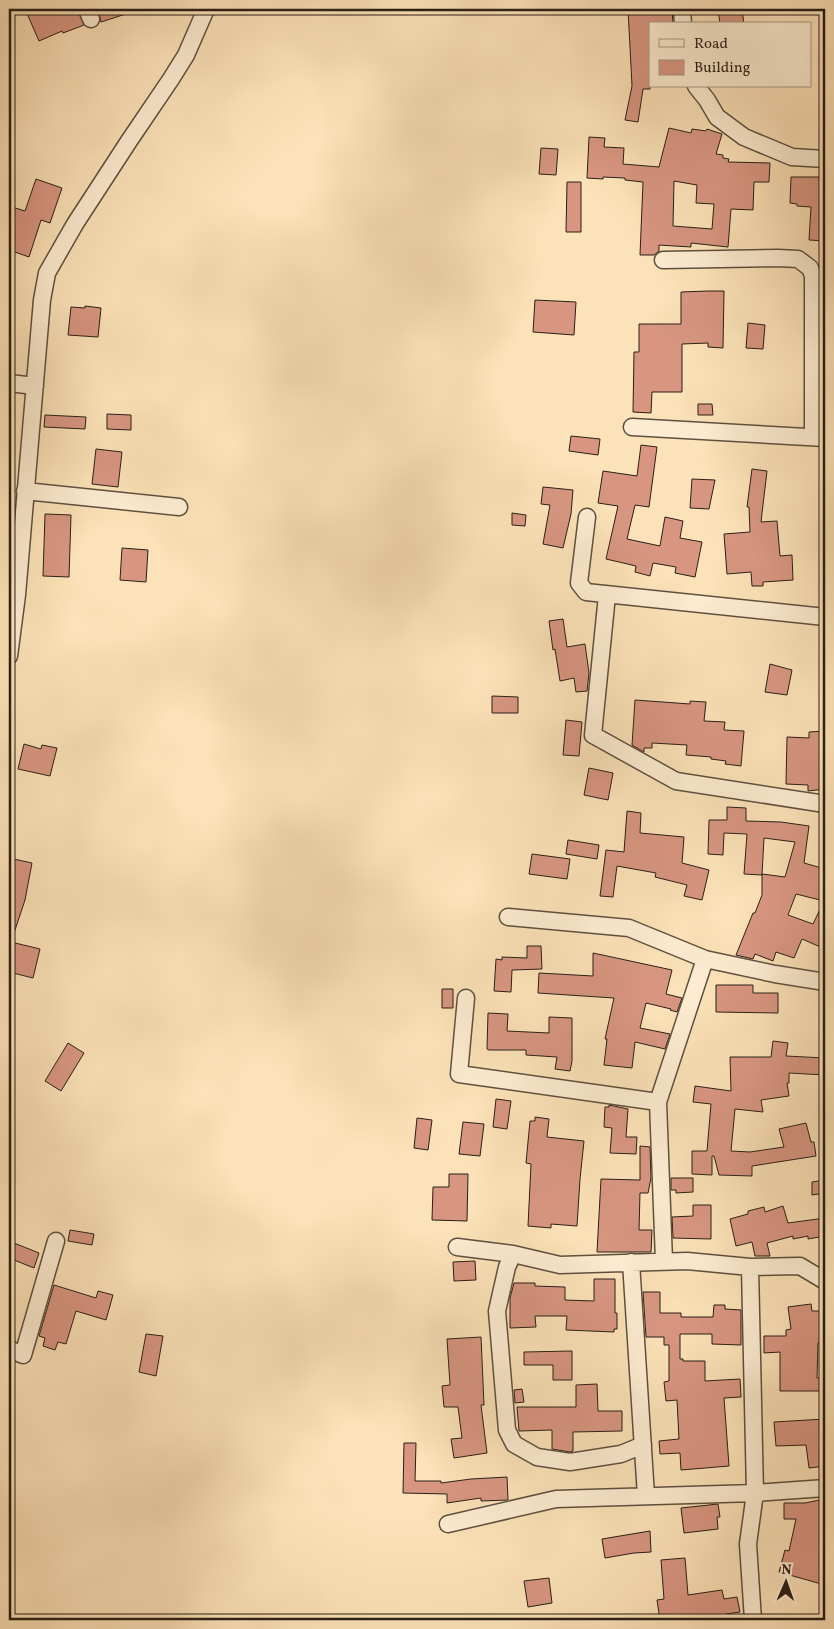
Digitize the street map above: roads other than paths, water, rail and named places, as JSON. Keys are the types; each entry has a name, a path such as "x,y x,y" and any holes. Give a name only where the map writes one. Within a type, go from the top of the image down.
{"street":[{"path":"9,656 17,595 42,300 47,273 80,216 172,80 186,55 206,9"},
{"path":"682,9 683,22"},
{"path":"698,88 717,117 744,137 792,157 825,160"},
{"path":"632,427 819,437 813,276 810,268 798,259 663,260"},
{"path":"9,383 35,386"},
{"path":"25,491 178,507"},
{"path":"587,517 579,582 586,592 825,617"},
{"path":"606,595 593,735 676,781 825,804"},
{"path":"508,918 629,928 706,959 775,974 825,982"},
{"path":"664,1262 658,1102 706,959"},
{"path":"466,998 459,1074 658,1102"},
{"path":"9,1349 23,1355 56,1242"},
{"path":"457,1247 514,1254 560,1265 687,1261 750,1267 800,1266 825,1280"},
{"path":"514,1254 507,1267 497,1311 507,1430 514,1444 537,1458 570,1462 621,1454 643,1445"},
{"path":"631,1262 646,1496"},
{"path":"750,1267 755,1494 748,1544 753,1620"},
{"path":"448,1524 556,1499 755,1494 825,1488"}]}
